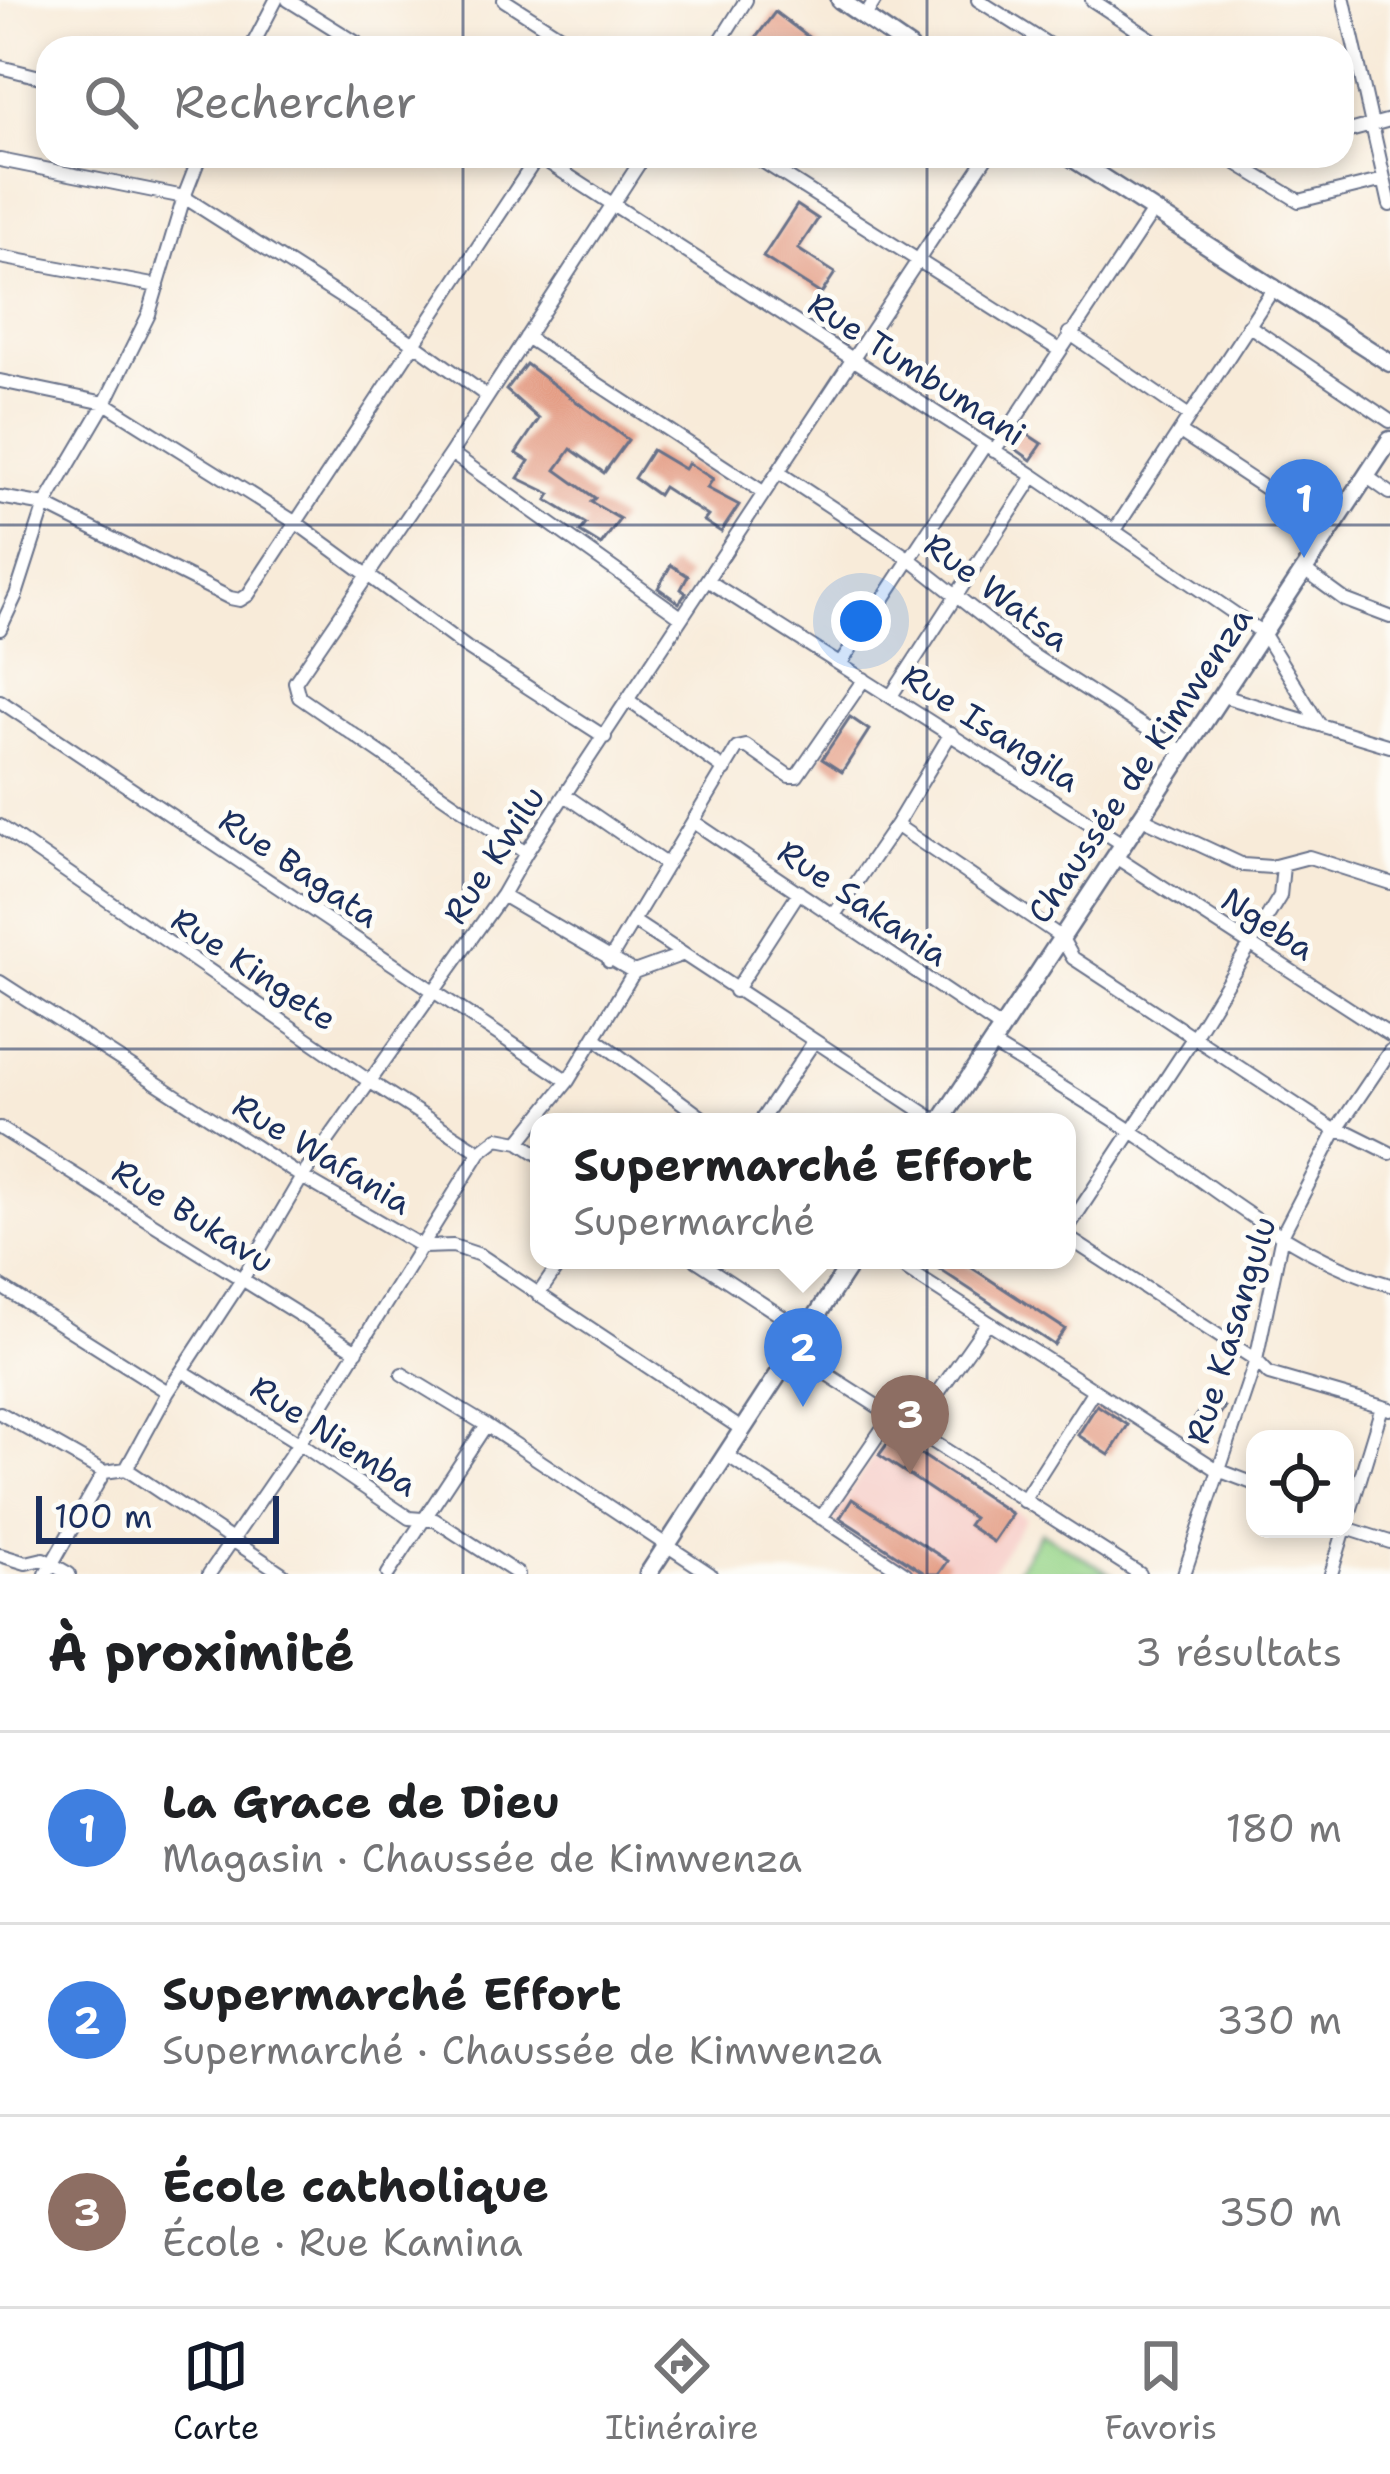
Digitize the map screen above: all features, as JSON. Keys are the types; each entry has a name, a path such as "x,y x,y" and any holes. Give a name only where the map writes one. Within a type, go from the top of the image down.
{"street":[{"path":"257,36 276,0"},
{"path":"288,0 346,36"},
{"path":"504,0 560,36"},
{"path":"724,36 746,0"},
{"path":"840,0 870,8 898,36"},
{"path":"978,0 1035,36"},
{"path":"1092,0 1147,36"},
{"path":"1344,0 1351,36"},
{"path":"1354,48 1390,206"},
{"path":"0,67 36,76"},
{"path":"1354,130 1390,120"},
{"path":"0,160 36,167"},
{"path":"40,168 184,197 416,345 487,396"},
{"path":"0,629 45,505 105,403 149,314 195,168"},
{"path":"0,497 45,505 240,600 298,524 530,168"},
{"name":"Rue Tumbumani","path":"555,168 1034,476 1264,633"},
{"path":"526,854 299,697 296,682 452,453 635,168"},
{"path":"773,168 1059,350"},
{"name":"Rue Kwilu","path":"125,1469 167,1392 184,1372 302,1177 437,992 979,168"},
{"path":"1087,168 1390,363"},
{"path":"1245,168 1299,201 1384,180"},
{"path":"841,663 908,557 990,448 1153,211"},
{"path":"0,257 158,286"},
{"path":"1114,530 1275,286"},
{"path":"1248,325 1390,421"},
{"path":"1069,333 1190,416"},
{"path":"526,337 763,492"},
{"path":"0,381 105,403 298,524 467,648 605,737"},
{"path":"1180,432 1330,530"},
{"name":"Chaussée de Kimwenza","path":"945,1113 1390,440"},
{"path":"452,453 681,617"},
{"name":"Rue Watsa","path":"778,472 908,557 1026,651 1185,753"},
{"path":"891,696 1034,476"},
{"path":"1366,476 1390,493"},
{"path":"1304,570 1345,600 1390,617"},
{"name":"Rue Isangila","path":"707,580 951,733 1120,851"},
{"path":"1264,633 1319,724"},
{"path":"609,961 736,748 746,746 797,776 864,679"},
{"path":"1223,696 1390,746"},
{"path":"628,700 725,770"},
{"name":"Rue Bagata","path":"0,701 568,1081"},
{"path":"834,915 951,733"},
{"path":"565,795 667,865"},
{"path":"1142,818 1230,860 1282,866 1298,859 1321,858 1390,883"},
{"name":"Rue Sakania","path":"694,822 834,915 998,1037 1282,1235 1333,1265 1390,1285"},
{"path":"896,825 1061,937 1073,958 1336,1131 1350,1132 1390,1153"},
{"name":"Rue Kingete","path":"0,826 480,1152"},
{"name":"Ngeba","path":"1120,851 1250,944 1390,1035"},
{"path":"1076,1219 1280,896 1282,866"},
{"path":"735,991 799,892"},
{"path":"502,895 634,973"},
{"path":"633,921 925,1113"},
{"path":"542,1113 568,1081 634,973 681,956"},
{"name":"Rue Wafania","path":"0,982 302,1177 423,1247 453,1246 480,1255 742,1430"},
{"path":"595,1038 696,1113"},
{"path":"766,1113 813,1043"},
{"name":"Rue Kasangulu","path":"1184,1574 1256,1360 1282,1235 1336,1131 1390,1051"},
{"name":"Rue Bukavu","path":"0,1128 357,1351"},
{"path":"519,1142 530,1128"},
{"path":"209,1574 299,1443 480,1152 498,1138 530,1149"},
{"path":"1076,1239 1256,1360 1269,1374 1386,1408 1354,1493"},
{"path":"538,1295 556,1269"},
{"path":"710,1269 807,1333"},
{"path":"648,1574 847,1269"},
{"path":"906,1269 1218,1470 1246,1481"},
{"path":"0,1286 167,1392"},
{"path":"912,1430 988,1322"},
{"path":"794,1353 1140,1574"},
{"name":"Rue Niemba","path":"184,1372 409,1518 435,1520 518,1574"},
{"path":"402,1374 710,1574"},
{"path":"1023,1501 1094,1390"},
{"path":"0,1413 104,1472 125,1469 283,1574"},
{"path":"821,1518 891,1416"},
{"path":"388,1574 486,1425"},
{"path":"727,1455 906,1574"},
{"path":"49,1568 104,1472"},
{"path":"1354,1531 1390,1542"},
{"path":"1331,1574 1343,1538"},
{"path":"0,1556 17,1562 43,1559 49,1568 69,1574"}],"shaded area":[{"path":"890,1431 1026,1518 990,1574 913,1574 831,1521"}],"green space":[{"path":"1041,1532 1111,1574 1015,1574"}],"building":[{"path":"775,12 807,36 757,36"},
{"path":"797,205 818,219 798,249 835,273 821,294 763,257"},
{"path":"526,364 628,440 604,473 571,449 556,470 595,498 591,502 620,519 601,545 580,532 586,524 547,500 551,494 518,478 529,461 516,453 539,419 506,390"},
{"path":"1021,430 1042,444 1031,460 1010,445"},
{"path":"652,450 684,469 688,463 713,479 707,488 739,505 721,532 704,521 708,516 663,487 658,495 634,478"},
{"path":"671,565 688,576 679,603 658,588"},
{"path":"850,717 869,730 842,772 822,759"},
{"path":"939,1269 974,1269 1065,1329 1054,1345"},
{"path":"1210,1396 1225,1407 1201,1441 1186,1431"},
{"path":"1097,1405 1128,1425 1109,1455 1078,1435"},
{"path":"893,1436 1012,1514 993,1542 968,1525 973,1518 879,1455"},
{"path":"852,1499 948,1561 939,1574 926,1574 840,1518"}],"place":[{"name":"La Grace de Dieu","path":"1304,558"},
{"name":"Supermarché Effort","path":"803,1407"},
{"name":"École catholique","path":"910,1474"}]}
